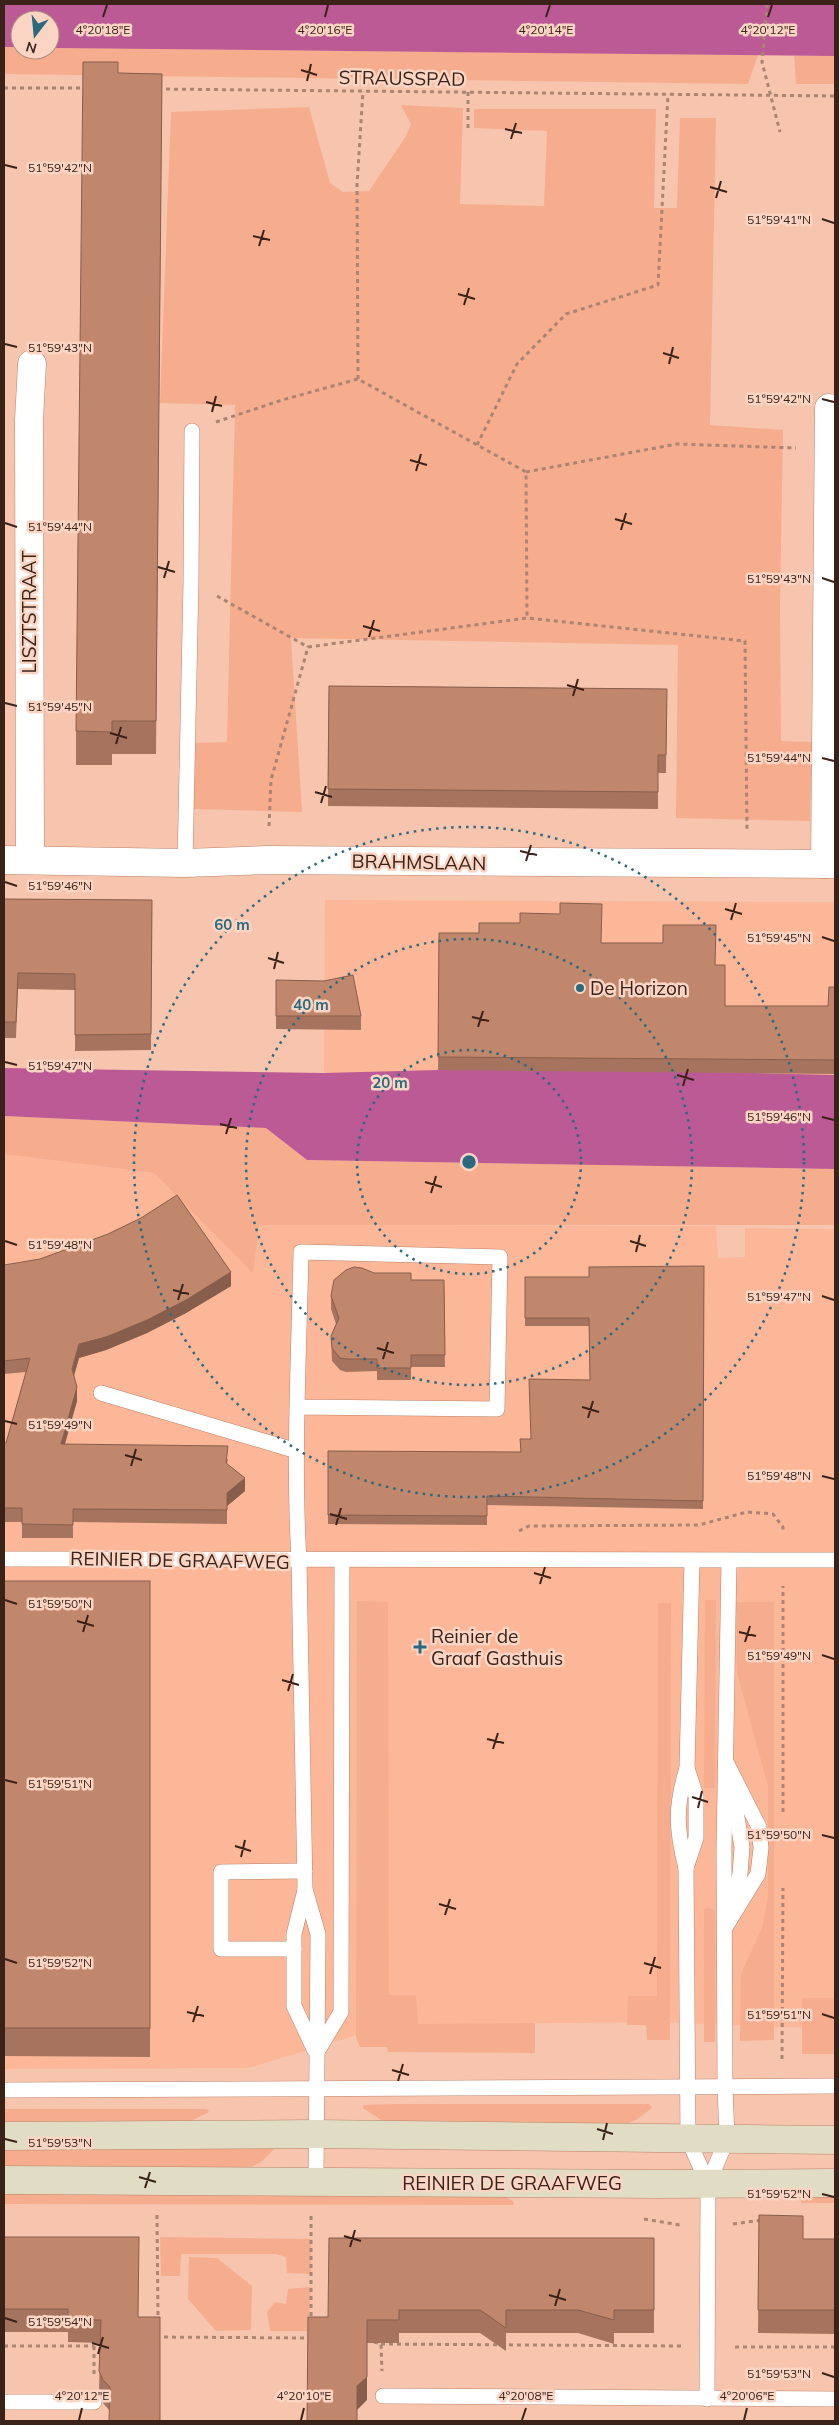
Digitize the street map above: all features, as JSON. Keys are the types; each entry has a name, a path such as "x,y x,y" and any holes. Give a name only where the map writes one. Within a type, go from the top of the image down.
{"main road":[{"path":"4,2136 315,2134 835,2140"},
{"name":"REINIER DE GRAAFWEG","path":"4,2180 835,2183"}],"street":[{"name":"LISZTSTRAAT","path":"17,860 32,364"},
{"path":"829,408 830,864"},
{"name":"BRAHMSLAAN","path":"17,860 185,863 268,860 830,864"}],"lane":[{"path":"185,863 192,431"},
{"path":"298,1406 497,1409 500,1257 301,1252 297,1451 296,1518 299,1561 835,1560"},
{"path":"101,1393 297,1451"},
{"name":"REINIER DE GRAAFWEG","path":"4,1559 299,1561 305,1889 294,1934 294,2006 316,2053"},
{"path":"707,2399 708,2184 727,2139 725,2086 726,1762 729,1560"},
{"path":"316,2053 341,2012 342,1561"},
{"path":"692,1561 687,1768 679,1795 678,1838 686,1868 688,2138 708,2184"},
{"path":"726,1762 760,1827 761,1848 758,1874 726,1926"},
{"path":"294,1949 221,1949 221,1872 305,1871"},
{"name":"REINIER DE GRAAFWEG","path":"305,1889 318,1934 316,2181"},
{"path":"4,2090 316,2090 835,2086"},
{"path":"382,2396 835,2399"},
{"path":"4,2402 94,2402"}],"path":[{"path":"767,4 762,62 780,132"},
{"path":"4,88 94,88"},
{"name":"STRAUSSPAD","path":"154,89 835,96"},
{"path":"358,379 356,184 363,92"},
{"path":"468,92 468,128"},
{"path":"477,445 517,364 566,314 658,285 668,94"},
{"path":"192,431 282,400 358,379 526,472 678,444 829,449"},
{"path":"526,472 527,618"},
{"path":"191,582 308,647 527,618 745,641 747,864"},
{"path":"268,860 271,780 308,647"},
{"path":"157,2214 158,2337"},
{"path":"311,2214 312,2321"},
{"path":"148,2337 312,2338 312,2329"},
{"path":"382,2344 835,2347"},
{"path":"4,2346 94,2346"}],"shaded area":[{"path":"4,4 835,4 835,56 60,48 60,10 10,10 10,47 4,47"},
{"path":"4,47 10,47 10,60 60,60 60,48 758,55 748,84 4,74"},
{"path":"794,56 835,56 835,84 796,84"},
{"path":"401,105 463,108 460,204 544,206 547,131 474,128 474,109 656,109 654,208 677,208 680,118 716,118 710,425 783,430 780,606 781,741 812,742 810,821 676,818 678,645 291,638 302,812 194,809 194,743 227,742 235,405 160,403 171,112 309,107 330,183 343,192 369,191 406,136 411,124"},
{"name":"De Horizon","path":"325,900 835,902 835,1076 324,1073"},
{"path":"4,1068 324,1073 438,1070 634,1070 835,1075 835,1169 307,1160 266,1128 4,1116"},
{"path":"4,1116 266,1128 307,1160 835,1169 835,1225 259,1225 253,1273 154,1173 4,1154"},
{"name":"Reinier de Graaf Gasthuis","path":"4,1154 154,1173 253,1272 258,1225 716,1226 718,1258 745,1257 745,1228 835,1229 835,2029 655,2022 389,2025 249,2068 4,2069"},
{"path":"705,1600 716,1600 715,1788 704,1788"},
{"path":"357,1601 388,1602 389,1995 416,1995 418,2024 535,2023 535,2053 388,2052 387,2047 360,2047 356,2037"},
{"path":"736,1602 774,1602 774,2040 740,2041 741,1974 762,1928 768,1897 768,1786 737,1673"},
{"path":"658,1603 671,1603 670,2040 647,2040 646,2025 627,2025 628,1996 657,1996"},
{"path":"707,1908 713,1909 715,1912 715,2042 704,2042 704,1910"},
{"path":"802,1998 835,1998 835,2054 802,2054"},
{"path":"649,2104 652,2108 636,2120 621,2126 397,2126 381,2120 363,2108 364,2105"},
{"path":"4,2109 207,2109 209,2112 185,2124 4,2127"},
{"path":"4,2144 276,2147 261,2162 249,2168 4,2171"},
{"path":"4,2189 495,2190 513,2201 514,2205 4,2204"},
{"path":"801,2192 835,2192 835,2203 801,2203"},
{"path":"160,2237 311,2239 311,2274 287,2273 286,2257 276,2254 181,2254 180,2276 161,2276"},
{"path":"189,2257 217,2258 252,2286 251,2330 216,2331 188,2299"},
{"path":"311,2287 308,2331 270,2331 267,2312 275,2302 286,2304 288,2289"}],"building":[{"path":"83,62 118,62 118,73 162,74 156,721 112,721 112,732 76,731"},
{"path":"329,686 667,689 666,755 658,755 658,792 328,789"},
{"path":"4,899 152,900 151,1034 75,1035 75,974 18,973 16,1022 4,1022"},
{"path":"560,903 602,904 601,943 663,943 663,925 716,925 715,965 725,965 725,1006 828,1006 829,987 835,987 835,1060 438,1057 439,933 479,933 479,923 520,923 520,913 560,914"},
{"path":"353,975 361,1016 276,1016 276,980 324,981"},
{"path":"177,1195 231,1272 186,1300 147,1320 106,1337 79,1344 72,1369 77,1387 61,1444 228,1446 226,1463 245,1478 227,1493 227,1510 73,1509 73,1525 22,1524 22,1508 4,1508 4,1443 6,1443 30,1358 4,1361 4,1265 40,1259 108,1234 141,1218"},
{"path":"704,1266 703,1501 487,1496 487,1516 328,1515 328,1451 521,1452 520,1439 531,1439 529,1379 590,1380 589,1318 525,1318 525,1277 589,1277 589,1267"},
{"path":"354,1267 374,1273 411,1273 411,1280 444,1280 445,1355 411,1355 411,1368 377,1368 377,1359 340,1358 332,1348 331,1336 339,1318 331,1296 334,1280 346,1270"},
{"path":"4,1581 150,1581 150,2028 4,2028"},
{"path":"759,2215 803,2216 803,2239 835,2239 835,2310 758,2310"},
{"path":"4,2237 139,2237 138,2317 160,2317 160,2421 109,2421 110,2387 103,2380 99,2371 101,2320 68,2319 68,2309 4,2309"},
{"path":"329,2238 654,2238 654,2310 614,2310 614,2320 578,2310 506,2310 506,2328 480,2310 399,2310 399,2320 367,2320 367,2377 357,2386 357,2421 307,2421 308,2317 328,2317"}],"place":[{"name":"De Horizon","path":"580,988"},
{"name":"Reinier de Graaf Gasthuis","path":"420,1647"}]}
